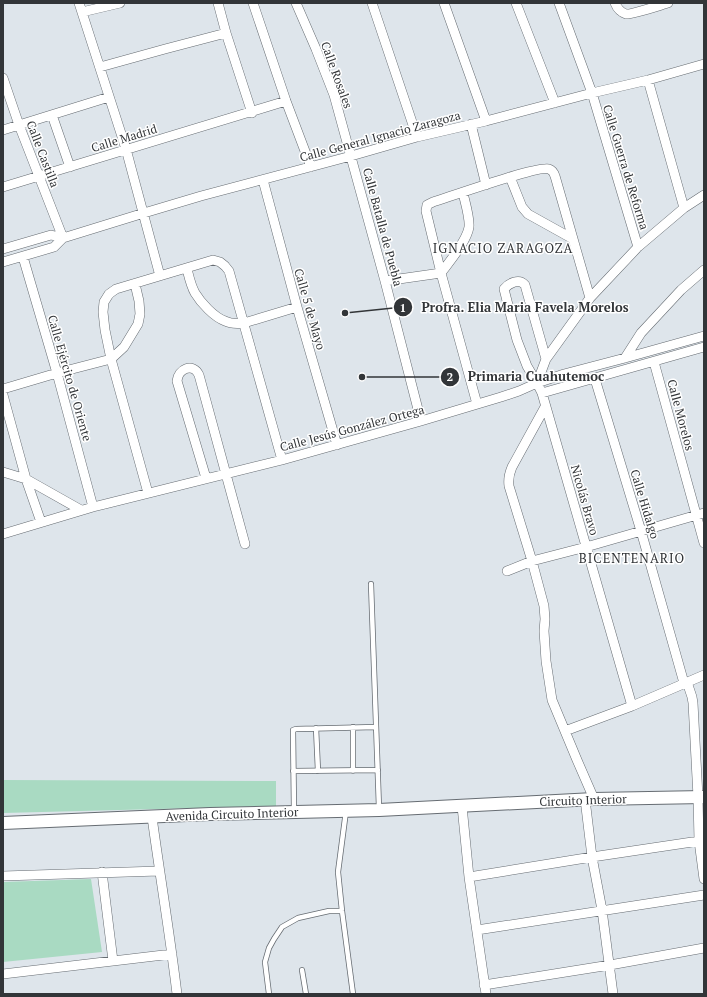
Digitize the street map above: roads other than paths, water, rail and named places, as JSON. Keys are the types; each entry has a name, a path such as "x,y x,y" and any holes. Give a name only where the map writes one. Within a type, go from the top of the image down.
{"main road":[{"name":"Circuito Interior","path":"462,806 590,799 701,797"},
{"name":"Avenida Circuito Interior","path":"3,823 462,806"}],"street":[{"path":"120,3 80,7 126,150 160,276"},
{"path":"218,3 226,33 252,113"},
{"path":"253,3 286,101 311,167"},
{"name":"Calle Rosales","path":"296,3 334,95 351,156"},
{"path":"372,3 417,137"},
{"path":"444,3 486,121"},
{"path":"516,3 555,103"},
{"name":"Calle Guerra de Reforma","path":"559,3 592,93 638,247"},
{"path":"615,3 618,9 629,14 668,3"},
{"path":"100,67 165,48 226,33"},
{"name":"Calle General Ignacio Zaragoza","path":"3,262 54,247 63,238 201,196 417,137 486,121 704,65"},
{"name":"Calle Castilla","path":"3,78 19,125 63,238"},
{"path":"648,80 684,208"},
{"path":"3,130 109,97"},
{"name":"Calle Madrid","path":"3,187 252,113 286,101"},
{"path":"52,115 70,167"},
{"path":"471,124 486,185"},
{"name":"Calle Batalla de Puebla","path":"351,156 421,422"},
{"path":"477,404 441,273 426,211 427,205 543,168 549,169 555,176 590,298"},
{"path":"510,178 522,207 528,214 573,239"},
{"name":"Calle 5 de Mayo","path":"263,180 297,307 337,444"},
{"path":"385,281 441,273 465,239 469,227 469,220 463,193"},
{"path":"537,383 546,358 590,298 638,247 684,208 704,195"},
{"name":"Calle General Ignacio Zaragoza","path":"3,249 51,235 63,238"},
{"name":"Calle Ejército de Oriente","path":"23,257 57,373 93,507"},
{"path":"148,493 111,359 105,330 103,312 104,302 109,294 116,289 213,260 220,262 229,271 282,460"},
{"path":"187,269 194,292 206,308 224,321 236,324 244,323 297,307"},
{"path":"625,358 646,328 681,290 704,270"},
{"name":"Nicolás Bravo","path":"546,358 525,285 521,281 517,281 506,286 504,290 516,340 527,366 542,394 632,706"},
{"path":"3,389 111,359 124,347 138,324 140,314 135,284"},
{"name":"Calle Jesús González Ortega","path":"3,534 81,510 282,460 421,422 513,393 564,374 704,336"},
{"path":"542,394 704,347"},
{"name":"Calle Morelos","path":"654,362 700,514 704,543"},
{"path":"206,478 178,381 180,372 186,368 192,368 199,374 245,544"},
{"name":"Calle Hidalgo","path":"595,379 686,682 693,700 701,797 699,841 704,879"},
{"path":"3,395 26,479 41,522"},
{"path":"545,407 512,467 508,479 544,606 546,661 552,700 590,799 592,857 602,910 613,994"},
{"path":"3,472 26,479 81,510"},
{"path":"507,571 532,561 700,514"},
{"path":"565,732 632,706 704,675"},
{"path":"462,806 469,877 485,990 704,948"},
{"path":"152,817 177,994"},
{"path":"469,877 699,841"},
{"path":"3,876 159,871"},
{"path":"102,872 113,960"},
{"path":"477,930 704,895"},
{"path":"3,974 172,954"}],"lane":[{"path":"371,584 379,810"},
{"path":"352,727 353,771"},
{"path":"294,813 293,730 376,727"},
{"path":"316,728 318,771"},
{"path":"293,771 378,770"},
{"path":"346,811 338,872 353,994"},
{"path":"269,994 265,962 274,939 282,927 298,918 329,911 342,911"},
{"path":"302,970 306,994"}],"place":[{"name":"Profra. Elia Maria Favela Morelos","path":"345,313"},
{"name":"Primaria Cuahutemoc","path":"362,377"}],"district":[{"name":"IGNACIO ZARAGOZA","path":"503,248"},
{"name":"BICENTENARIO","path":"632,558"}]}
